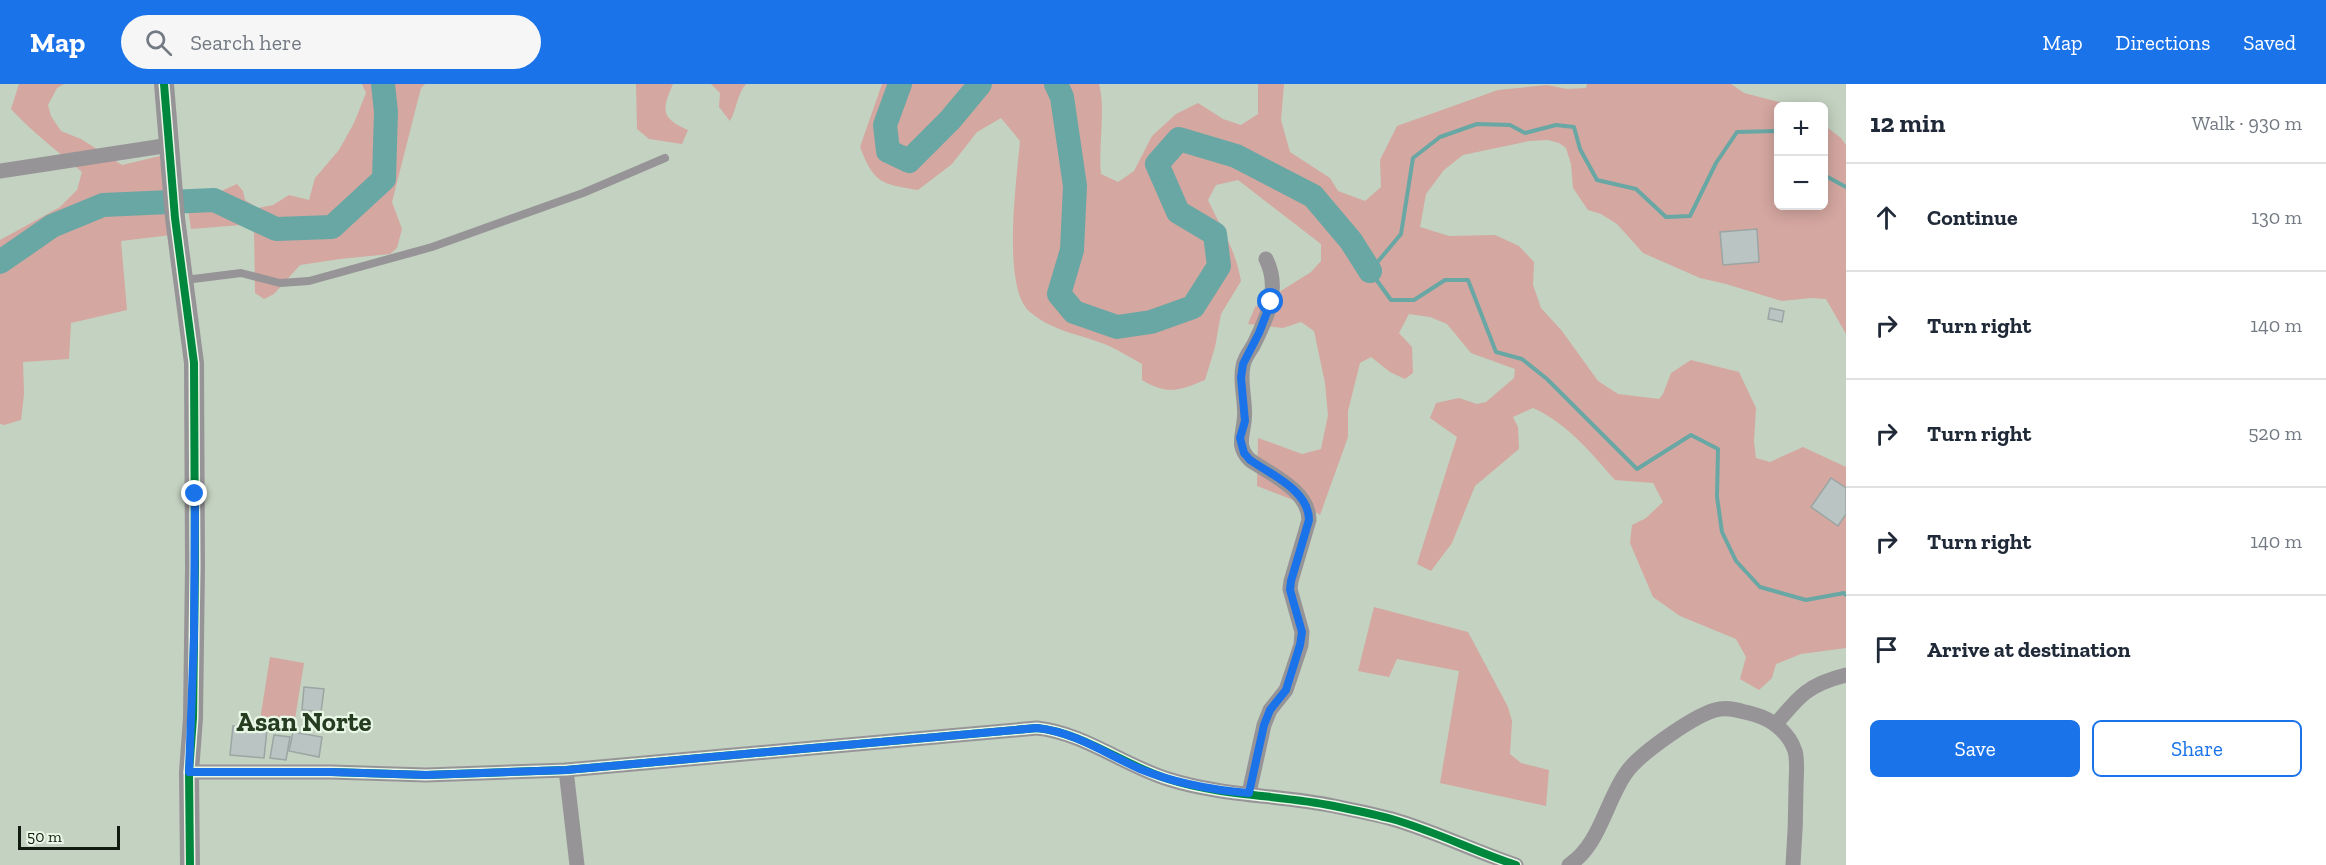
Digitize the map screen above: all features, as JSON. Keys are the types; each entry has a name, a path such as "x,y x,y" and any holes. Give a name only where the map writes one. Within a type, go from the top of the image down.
{"street":[{"path":"164,84 175,219 185,280 194,363 194,671 189,772 190,865"},
{"path":"0,171 170,145"},
{"path":"1249,793 1264,725 1270,710 1286,690 1300,645 1302,632 1290,590 1309,520 1309,512 1300,495 1250,460 1241,446 1240,438 1245,421 1241,378 1243,364 1269,311 1273,294 1273,279 1266,259"},
{"path":"1776,724 1804,693 1816,684 1846,675"},
{"path":"1569,865 1575,861 1601,824 1626,774 1635,762 1687,724 1718,709 1744,712 1776,724 1786,734 1794,751 1796,774 1793,865"},
{"path":"189,772 426,775 566,770 1037,728 1056,730 1073,736 1140,769 1169,779 1206,788 1323,804 1393,819 1516,865"},
{"path":"566,770 577,865"}],"lane":[{"path":"185,280 241,273 280,283 309,280 432,247 583,193 665,158"}],"shaded area":[{"path":"19,84 64,84 57,88 48,105 51,116 61,131 81,139 122,165 160,156 171,235 121,241 127,310 71,323 69,359 23,362 24,394 21,420 4,425 0,424 0,240 60,207 77,190 82,172 11,109"},
{"path":"362,84 425,84 421,88 392,202 402,229 397,248 390,254 300,265 274,294 264,299 255,293 254,224 191,229 186,196 221,191 237,184 243,191 245,200 258,208 273,205 289,195 309,200 315,178 339,150 354,123 366,93"},
{"path":"636,84 673,84 667,100 666,112 672,121 688,130 682,144 649,139 637,129"},
{"path":"711,84 746,84 730,121 719,107 720,93"},
{"path":"882,84 1099,84 1102,105 1101,174 1118,182 1134,171 1152,136 1176,114 1198,103 1223,119 1241,125 1258,114 1258,84 1284,84 1281,120 1290,152 1330,178 1338,191 1365,201 1381,187 1380,160 1397,126 1498,90 1547,85 1567,89 1586,88 1587,84 1731,84 1744,93 1779,102 1774,102 1774,210 1828,210 1828,128 1846,145 1846,334 1826,299 1782,301 1700,278 1643,253 1617,224 1601,214 1588,210 1573,188 1571,164 1566,148 1548,140 1529,141 1463,155 1444,170 1426,194 1420,227 1449,236 1495,235 1519,246 1534,262 1533,285 1541,308 1562,331 1598,381 1618,394 1659,399 1671,373 1691,360 1739,372 1756,408 1754,442 1756,458 1770,462 1803,447 1846,467 1846,648 1801,654 1776,664 1772,678 1759,690 1740,679 1746,657 1736,639 1680,616 1653,597 1630,543 1632,525 1646,518 1663,502 1653,483 1615,480 1568,430 1533,408 1513,417 1518,427 1519,449 1475,486 1452,543 1431,571 1417,564 1457,437 1430,418 1436,403 1459,398 1477,404 1486,402 1514,378 1515,369 1471,353 1447,324 1430,317 1409,314 1399,333 1412,347 1413,373 1405,379 1390,372 1371,357 1360,363 1348,411 1348,437 1320,515 1301,503 1257,486 1258,438 1302,454 1321,449 1328,415 1325,383 1314,331 1301,322 1283,328 1248,324 1255,307 1311,272 1321,261 1321,244 1238,180 1216,185 1208,200 1232,249 1241,281 1221,314 1215,347 1205,380 1173,390 1159,388 1142,380 1142,364 1109,346 1039,319 1030,312 1021,299 1013,257 1014,205 1020,141 1001,118 977,132 952,164 918,190 888,184 881,180 870,168 860,147"},
{"path":"1374,607 1468,632 1508,707 1512,721 1510,754 1521,763 1549,770 1546,806 1440,783 1459,671 1397,659 1389,677 1358,671"},
{"path":"270,657 304,663 294,725 260,720"}],"building":[{"path":"1757,229 1759,262 1723,265 1720,232"},
{"path":"1770,308 1784,311 1782,322 1768,319"},
{"path":"1831,478 1846,488 1846,514 1838,526 1811,507"},
{"path":"304,687 324,689 321,712 302,710"},
{"path":"233,726 267,729 264,758 230,755"},
{"path":"293,732 322,737 319,757 289,751"},
{"path":"274,735 290,737 286,760 270,758"}],"waterway":[{"path":"0,262 52,226 103,205 214,200 276,229 332,227 384,179 386,112 383,84"},
{"path":"900,84 885,125 888,151 909,161 950,120 980,84"},
{"path":"1056,84 1062,97 1075,186 1072,250 1059,294 1074,312 1117,327 1151,322 1193,307 1219,266 1215,234 1178,212 1157,164 1179,139 1236,156 1313,196 1351,241 1370,271"},
{"path":"1774,131 1737,132 1716,163 1690,216 1666,217 1636,189 1597,180 1580,149 1574,127 1556,125 1525,133 1510,125 1477,124 1440,137 1413,158 1401,234 1370,271 1391,300 1414,300 1445,280 1468,280 1496,352 1522,359 1547,379 1637,469 1691,435 1718,449 1717,497 1722,532 1736,561 1760,587 1806,600 1844,593 1846,595"},
{"path":"1828,177 1846,187"}],"cycle path":[{"path":"164,84 175,218 194,363 195,566 193,718 189,772 190,865"},
{"path":"189,772 426,775 566,770 1037,728 1071,736 1151,773 1188,785 1314,802 1385,817 1423,829 1516,865"}],"district":[{"name":"Asan Norte","path":"304,722"}],"route":[{"path":"195,494 194,636 189,772 426,775 566,770 1037,728 1056,730 1073,736 1140,769 1169,779 1206,788 1249,793 1264,725 1270,710 1286,690 1300,645 1302,632 1300,621 1290,590 1293,568 1309,520 1309,512 1300,495 1250,460 1241,446 1240,438 1245,421 1241,378 1243,364 1269,311 1271,302"}]}
